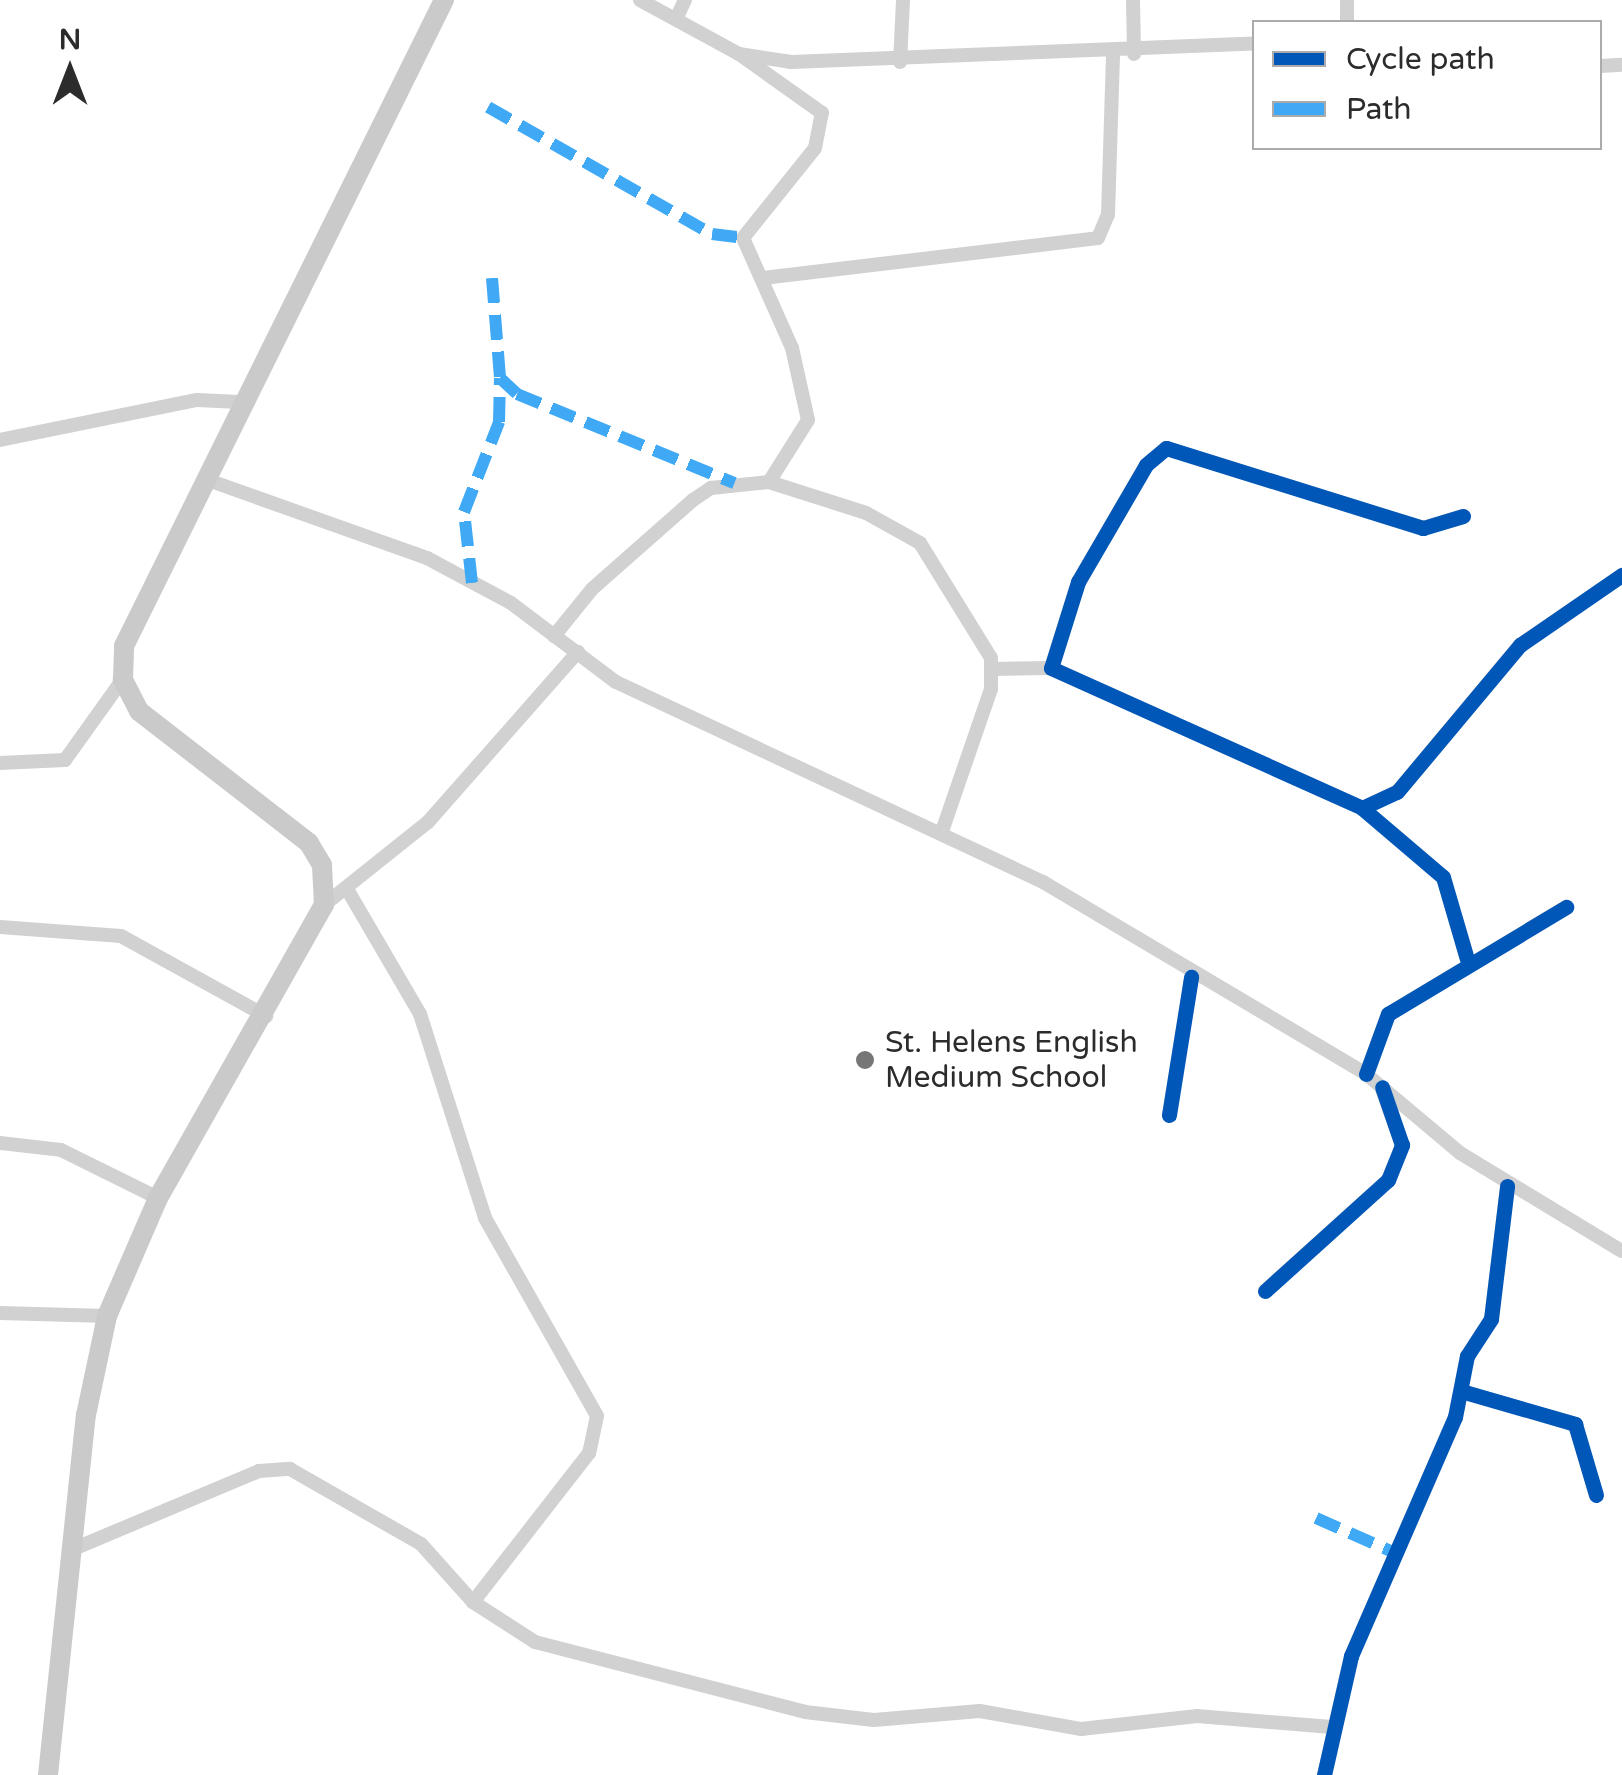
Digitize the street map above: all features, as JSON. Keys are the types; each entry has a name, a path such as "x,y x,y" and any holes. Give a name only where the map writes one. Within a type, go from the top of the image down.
{"main road":[{"path":"48,1775 71,1550 106,1316 158,1198 266,1016 324,905 322,866 308,842 138,711 123,679 124,646 240,402 444,0"}],"street":[{"path":"640,0 677,16 739,54 822,113 815,148 746,226 742,238 792,348 808,420 769,482"},
{"path":"677,16 685,0"},
{"path":"900,62 903,0"},
{"path":"1133,0 1134,54"},
{"path":"739,54 900,62 1134,54 1252,44"},
{"path":"762,278 1098,238 1108,215 1113,54"},
{"path":"0,440 196,400 240,402"},
{"path":"1052,668 1078,582 1146,465 1166,448 1423,528 1463,516"},
{"path":"205,479 426,558 713,731 1043,882 1192,978 1366,1074 1507,1186 1622,1252"},
{"path":"554,636 592,589 711,488 769,482 866,513 920,543 953,585 993,669 941,834"},
{"path":"1362,808 1396,792 1520,645 1622,575"},
{"path":"324,905 428,822 578,652"},
{"path":"993,669 1052,668 1362,808 1443,878 1467,959"},
{"path":"0,762 66,760 123,679"},
{"path":"347,888 420,1014 485,1218 597,1416 588,1453 473,1602"},
{"path":"1366,1074 1388,1014 1467,959 1566,907"},
{"path":"0,927 122,936 266,1016"},
{"path":"1169,1115 1192,978"},
{"path":"1265,1292 1388,1180 1402,1145 1382,1087"},
{"path":"0,1143 60,1150 158,1198"},
{"path":"1324,1775 1332,1726 1365,1619 1461,1392 1467,1356 1491,1319 1507,1186"},
{"path":"0,1312 106,1316"},
{"path":"1461,1392 1575,1424 1596,1495"},
{"path":"71,1550 259,1471 290,1470 421,1544 473,1602 535,1642 843,1720 980,1711 1081,1729 1196,1716 1332,1726"}],"marked path":[{"path":"488,107 712,234 743,238"},
{"path":"492,278 500,378 517,394 734,483"},
{"path":"472,583 464,512 499,422 500,378"},
{"path":"1316,1518 1395,1553"}],"cycle path":[{"path":"1463,516 1423,528 1166,448 1146,465 1078,582 1051,668 1362,808 1443,877 1467,959"},
{"path":"1362,808 1397,792 1520,645 1622,575"},
{"path":"1366,1074 1388,1014 1566,907"},
{"path":"1169,1115 1191,977"},
{"path":"1265,1291 1388,1180 1402,1145 1382,1087"},
{"path":"1324,1775 1351,1656 1455,1417 1467,1356 1491,1319 1507,1186"},
{"path":"1461,1391 1575,1424 1596,1495"}],"place":[{"name":"St. Helens English Medium School","path":"865,1060"}]}
